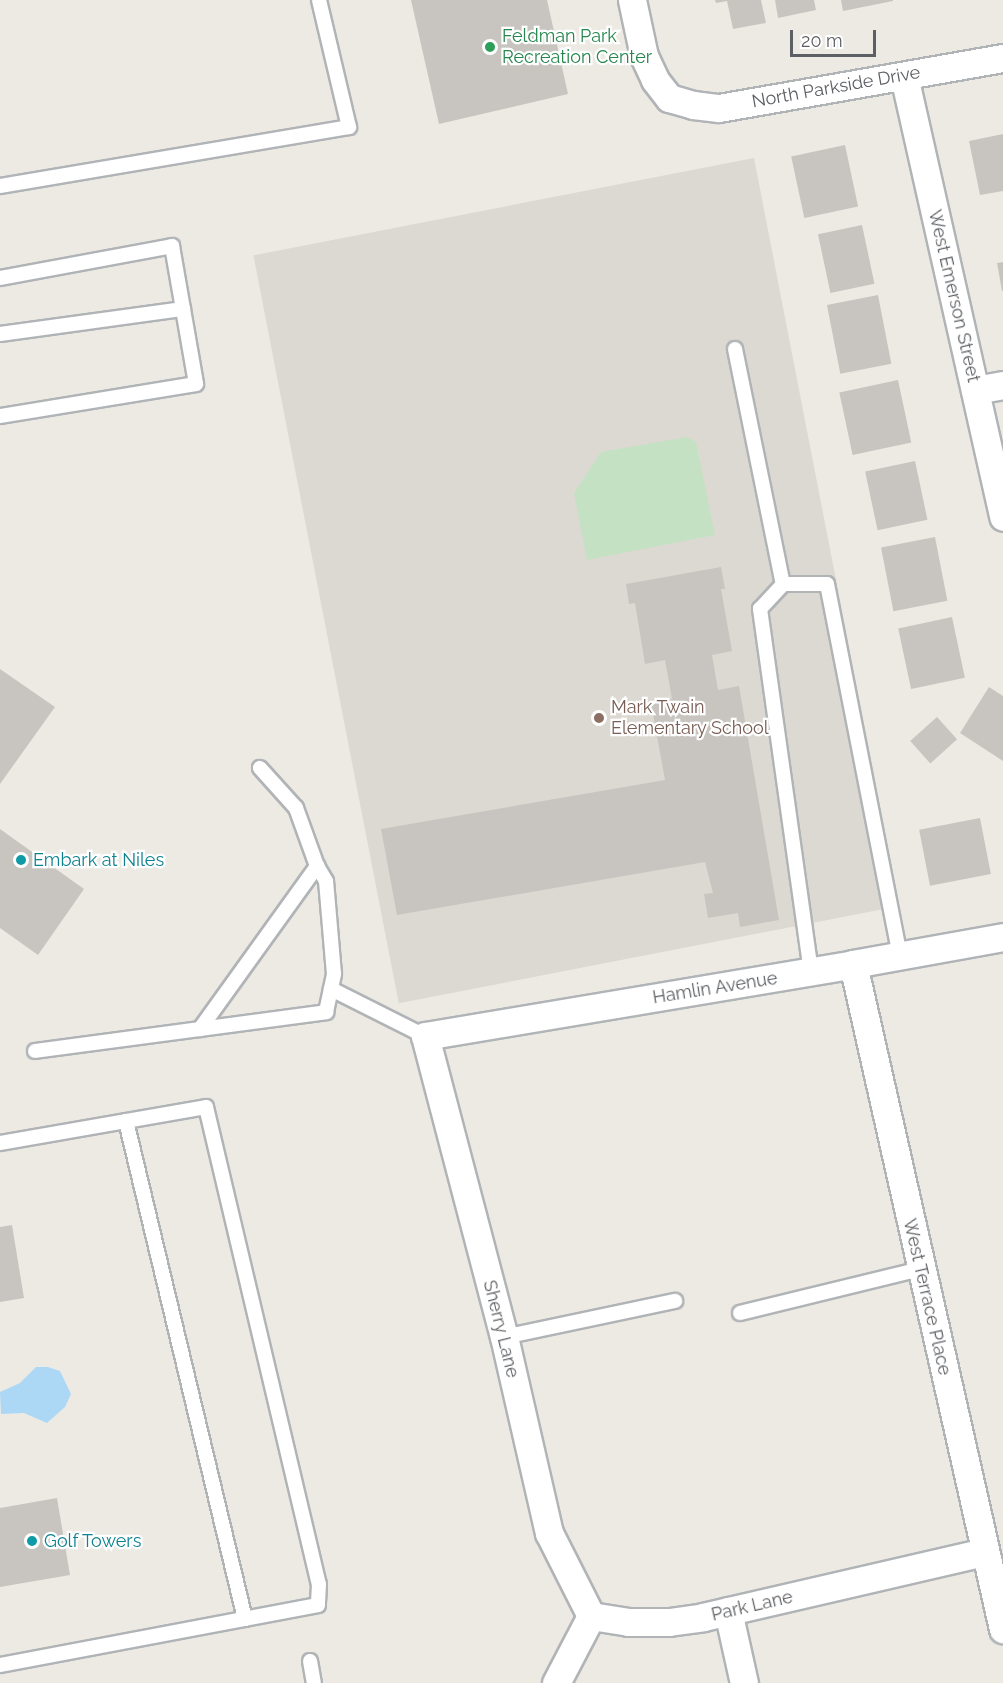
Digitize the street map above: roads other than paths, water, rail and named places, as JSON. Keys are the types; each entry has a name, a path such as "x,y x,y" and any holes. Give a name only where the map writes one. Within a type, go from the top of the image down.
{"street":[{"name":"North Parkside Drive","path":"632,0 644,56 655,80 669,98 693,105 719,108 1003,58"},
{"name":"West Emerson Street","path":"904,75 1003,517"},
{"path":"975,390 1003,385"},
{"name":"Hamlin Avenue","path":"426,1036 811,972 1003,937"},
{"name":"West Terrace Place","path":"853,964 1003,1629"},
{"name":"Sherry Lane","path":"426,1036 504,1337 549,1533 591,1616"},
{"name":"Park Lane","path":"591,1616 628,1622 669,1622 728,1611 984,1552"},
{"path":"728,1611 744,1683"},
{"path":"556,1683 591,1616"}],"lane":[{"path":"0,186 349,127 319,0"},
{"path":"0,278 171,246 196,384 0,416"},
{"path":"0,334 183,309"},
{"path":"735,349 783,584"},
{"path":"811,972 760,609 783,584 827,584 900,956"},
{"path":"35,1051 326,1012 334,974 326,881 317,866 296,808 260,768"},
{"path":"200,1029 317,866"},
{"path":"331,989 426,1036"},
{"path":"0,1143 206,1107 319,1584 318,1605 0,1665"},
{"path":"126,1120 245,1619"},
{"path":"740,1313 921,1269"},
{"path":"504,1337 675,1301"},
{"path":"310,1661 314,1683"}],"water":[{"path":"36,1367 48,1367 60,1371 71,1394 65,1407 47,1423 24,1413 1,1414 0,1392 20,1383"}],"place":[{"name":"Feldman Park Recreation Center","path":"490,47"},
{"name":"Mark Twain Elementary School","path":"599,718"},
{"name":"Embark at Niles","path":"21,860"},
{"name":"Golf Towers","path":"32,1541"}]}
